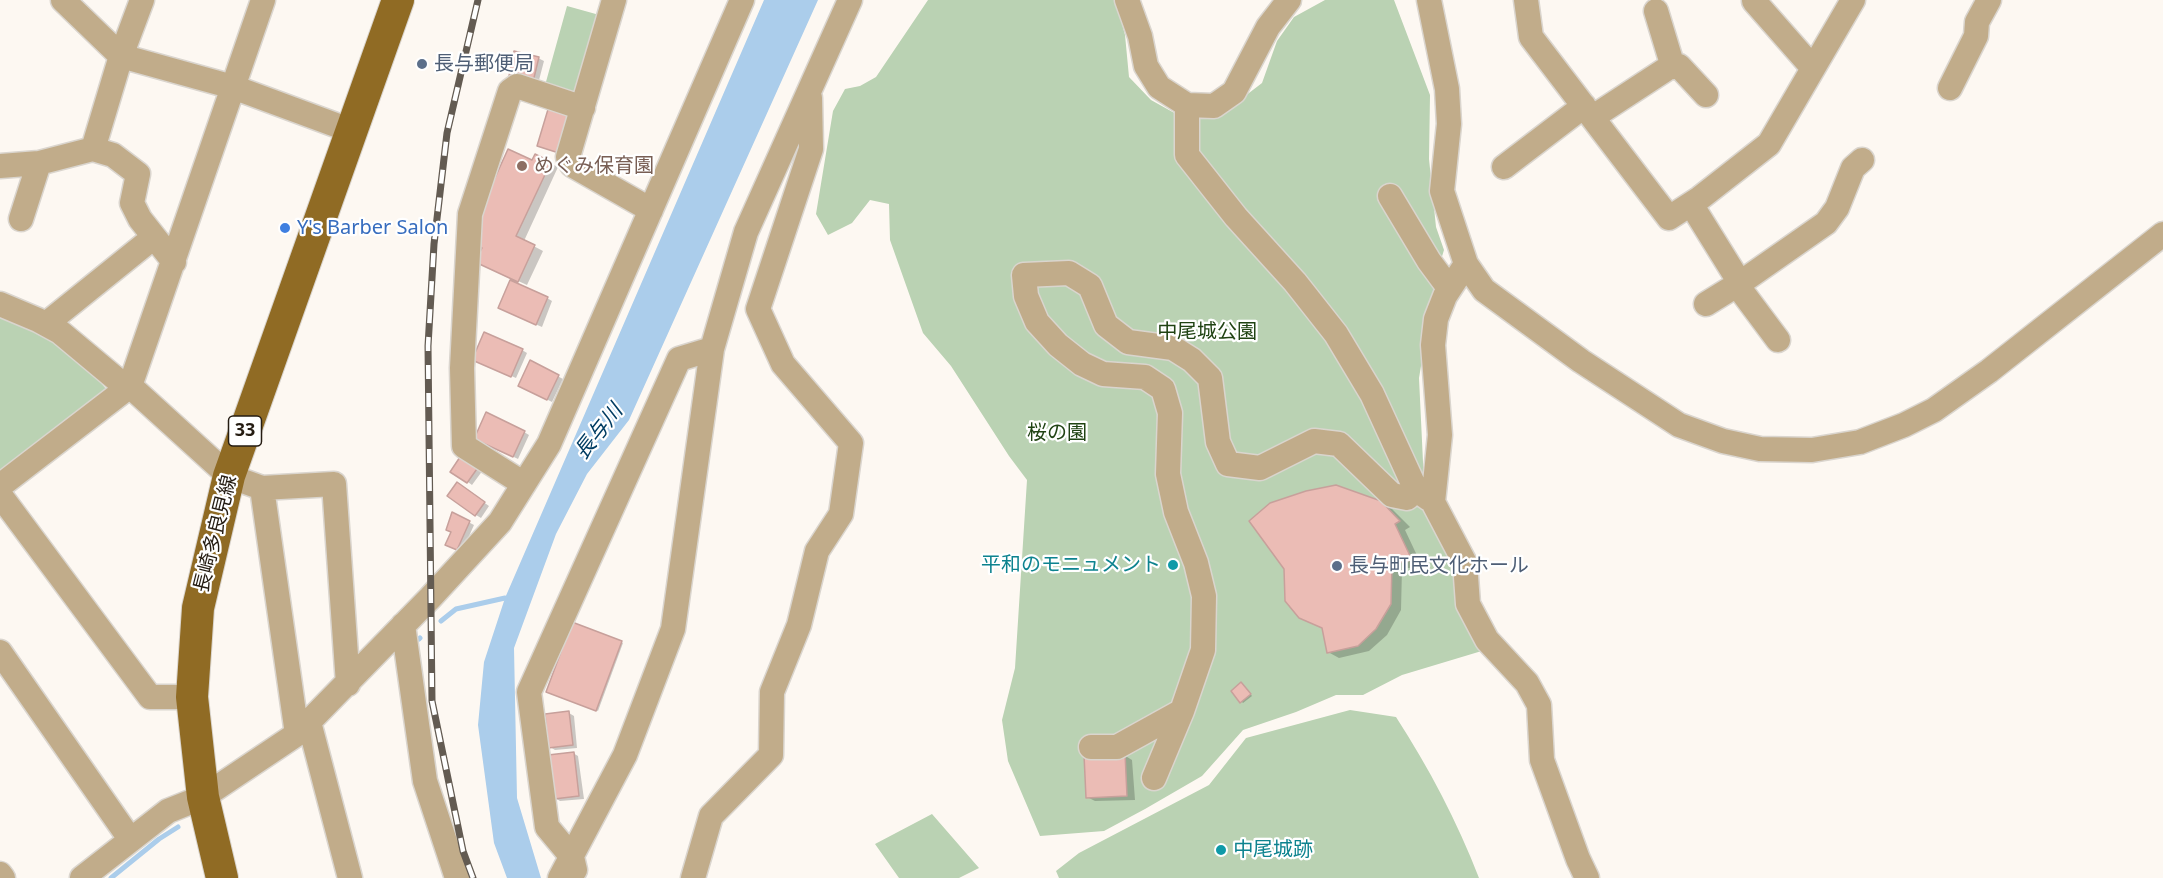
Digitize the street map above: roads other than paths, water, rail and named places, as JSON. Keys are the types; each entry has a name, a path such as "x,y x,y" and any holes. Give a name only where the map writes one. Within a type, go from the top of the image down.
{"main road":[{"name":"長崎多良見線","path":"222,878 202,797 192,697 198,608 229,476 398,0"}],"street":[{"path":"63,0 121,56 233,87 352,131"},
{"path":"93,149 121,56 142,0"},
{"path":"0,486 129,387 263,0"},
{"path":"615,0 568,157 572,165 651,210"},
{"path":"82,878 168,811 202,797 303,728 348,684 500,522 549,444 742,0"},
{"path":"568,872 625,754 673,629 712,349 746,232 850,0"},
{"path":"1127,0 1140,36 1146,66 1159,87 1187,105 1214,106 1234,92 1268,27 1289,0"},
{"path":"1429,0 1447,89 1449,124 1442,191 1466,264 1484,290 1581,361 1679,425 1723,441 1760,448 1812,450 1860,442 1904,425 1934,410 1989,371 2163,234"},
{"path":"1526,0 1531,37 1669,218 1691,204 1769,144 1853,0"},
{"path":"1950,88 1977,36 1977,22 1989,0"},
{"path":"1754,1 1812,67"},
{"path":"1656,11 1673,67"},
{"path":"1504,167 1588,112 1668,68 1679,66 1706,95"},
{"path":"524,484 464,446 462,368 470,214 510,91 517,86 583,108"},
{"path":"693,878 711,816 771,755 772,692 799,626 817,551 840,514 848,464 851,443 783,364 758,309 811,149 810,89"},
{"path":"1187,105 1186,155 1236,217 1295,282 1336,334 1372,394 1425,496 1465,563 1468,604 1487,640 1527,682 1539,705 1542,760 1587,878"},
{"path":"0,166 39,163 93,149 113,155 138,174 132,203 140,219 174,262"},
{"path":"1706,304 1739,284 1826,223 1837,208 1853,168 1862,160"},
{"path":"21,219 39,163"},
{"path":"1390,196 1429,261 1449,288"},
{"path":"1691,204 1739,284 1778,340"},
{"path":"46,324 154,237"},
{"path":"1425,496 1440,435 1433,345 1436,319 1449,288 1466,264"},
{"path":"1154,778 1182,711 1203,651 1204,596 1196,563 1176,512 1168,474 1170,413 1163,389 1145,377 1103,374 1082,364 1058,345 1037,322 1026,296 1024,275 1069,273 1090,286 1106,325 1128,342 1173,348 1192,360 1210,378 1218,442 1228,464 1260,468 1314,441 1339,444 1392,495 1407,498 1425,496"},
{"path":"0,304 60,332 129,387 229,476 262,488 334,484 348,684"},
{"path":"568,872 547,826 529,692 679,359 712,349"},
{"path":"262,488 303,728 350,878"},
{"path":"0,495 150,697 192,697"},
{"path":"402,625 424,781 457,878"},
{"path":"0,652 130,839"},
{"path":"1091,747 1117,747 1182,711"},
{"path":"0,874 3,878"}],"water":[{"name":"長与川","path":"764,0 818,0 629,420 587,474 556,534 514,648 517,798 541,878 507,878 494,843 478,725 484,662 505,598"}],"waterway":[{"path":"441,621 456,609 505,598"},
{"path":"111,878 159,839 178,827"}],"railway":[{"path":"473,878 463,851 432,701 428,346 434,244 447,133 478,0"}],"place":[{"name":"長与郵便局","path":"422,64"},
{"name":"めぐみ保育園","path":"522,166"},
{"name":"Y's Barber Salon","path":"285,228"},
{"name":"平和のモニュメント","path":"1173,565"},
{"name":"長与町民文化ホール","path":"1337,566"},
{"name":"中尾城跡","path":"1221,850"}],"park label":[{"name":"中尾城公園","path":"1207,332"},
{"name":"桜の園","path":"1057,433"}]}
